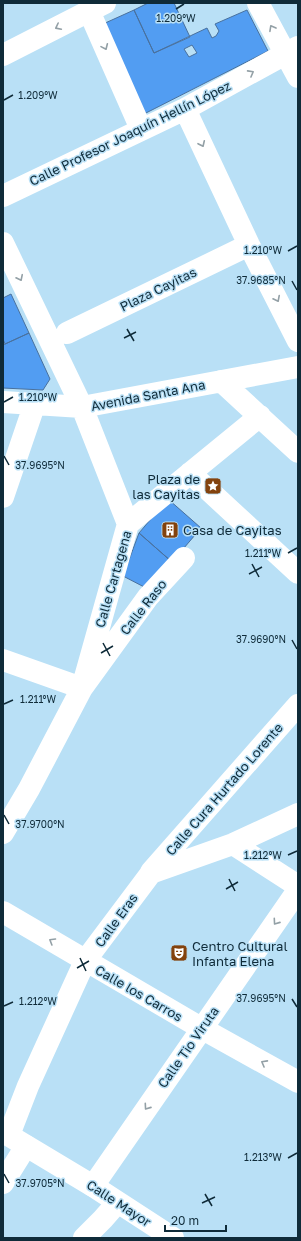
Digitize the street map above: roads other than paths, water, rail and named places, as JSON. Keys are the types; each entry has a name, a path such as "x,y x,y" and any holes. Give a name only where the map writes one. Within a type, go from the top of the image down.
{"street":[{"path":"258,3 292,50 298,77"},
{"path":"3,55 97,7 140,129"},
{"name":"Calle Profesor Joaquín Hellín López","path":"3,196 140,129 185,109 292,50"},
{"path":"185,109 249,245 298,341"},
{"name":"Avenida Santa Ana","path":"3,243 82,407 298,367"},
{"name":"Plaza Cayitas","path":"67,333 249,245"},
{"path":"220,381 298,452"},
{"path":"3,402 82,407"},
{"path":"3,497 36,403"},
{"name":"Calle Cartagena","path":"3,833 29,789 82,688 128,524 82,407"},
{"path":"128,524 260,416"},
{"path":"190,473 298,573"},
{"name":"Calle Raso","path":"82,688 148,597 184,558"},
{"path":"3,660 82,688"},
{"name":"Calle Cura Hurtado Lorente","path":"151,872 298,704"},
{"path":"151,872 233,844 298,814"},
{"path":"233,844 298,886"},
{"name":"Calle Eras","path":"3,1183 13,1138 28,1086 85,961 151,872"},
{"name":"Calle Tio Viruta","path":"93,1186 298,890"},
{"name":"Calle los Carros","path":"3,912 201,1028 298,1082"},
{"name":"Calle Mayor","path":"13,1138 93,1186 173,1238"},
{"path":"84,1238 106,1229 117,1202"}],"place":[{"name":"Plaza de las Cayitas","path":"213,486"},
{"name":"Casa de Cayitas","path":"170,530"},
{"name":"Centro Cultural Infanta Elena","path":"179,953"}]}
